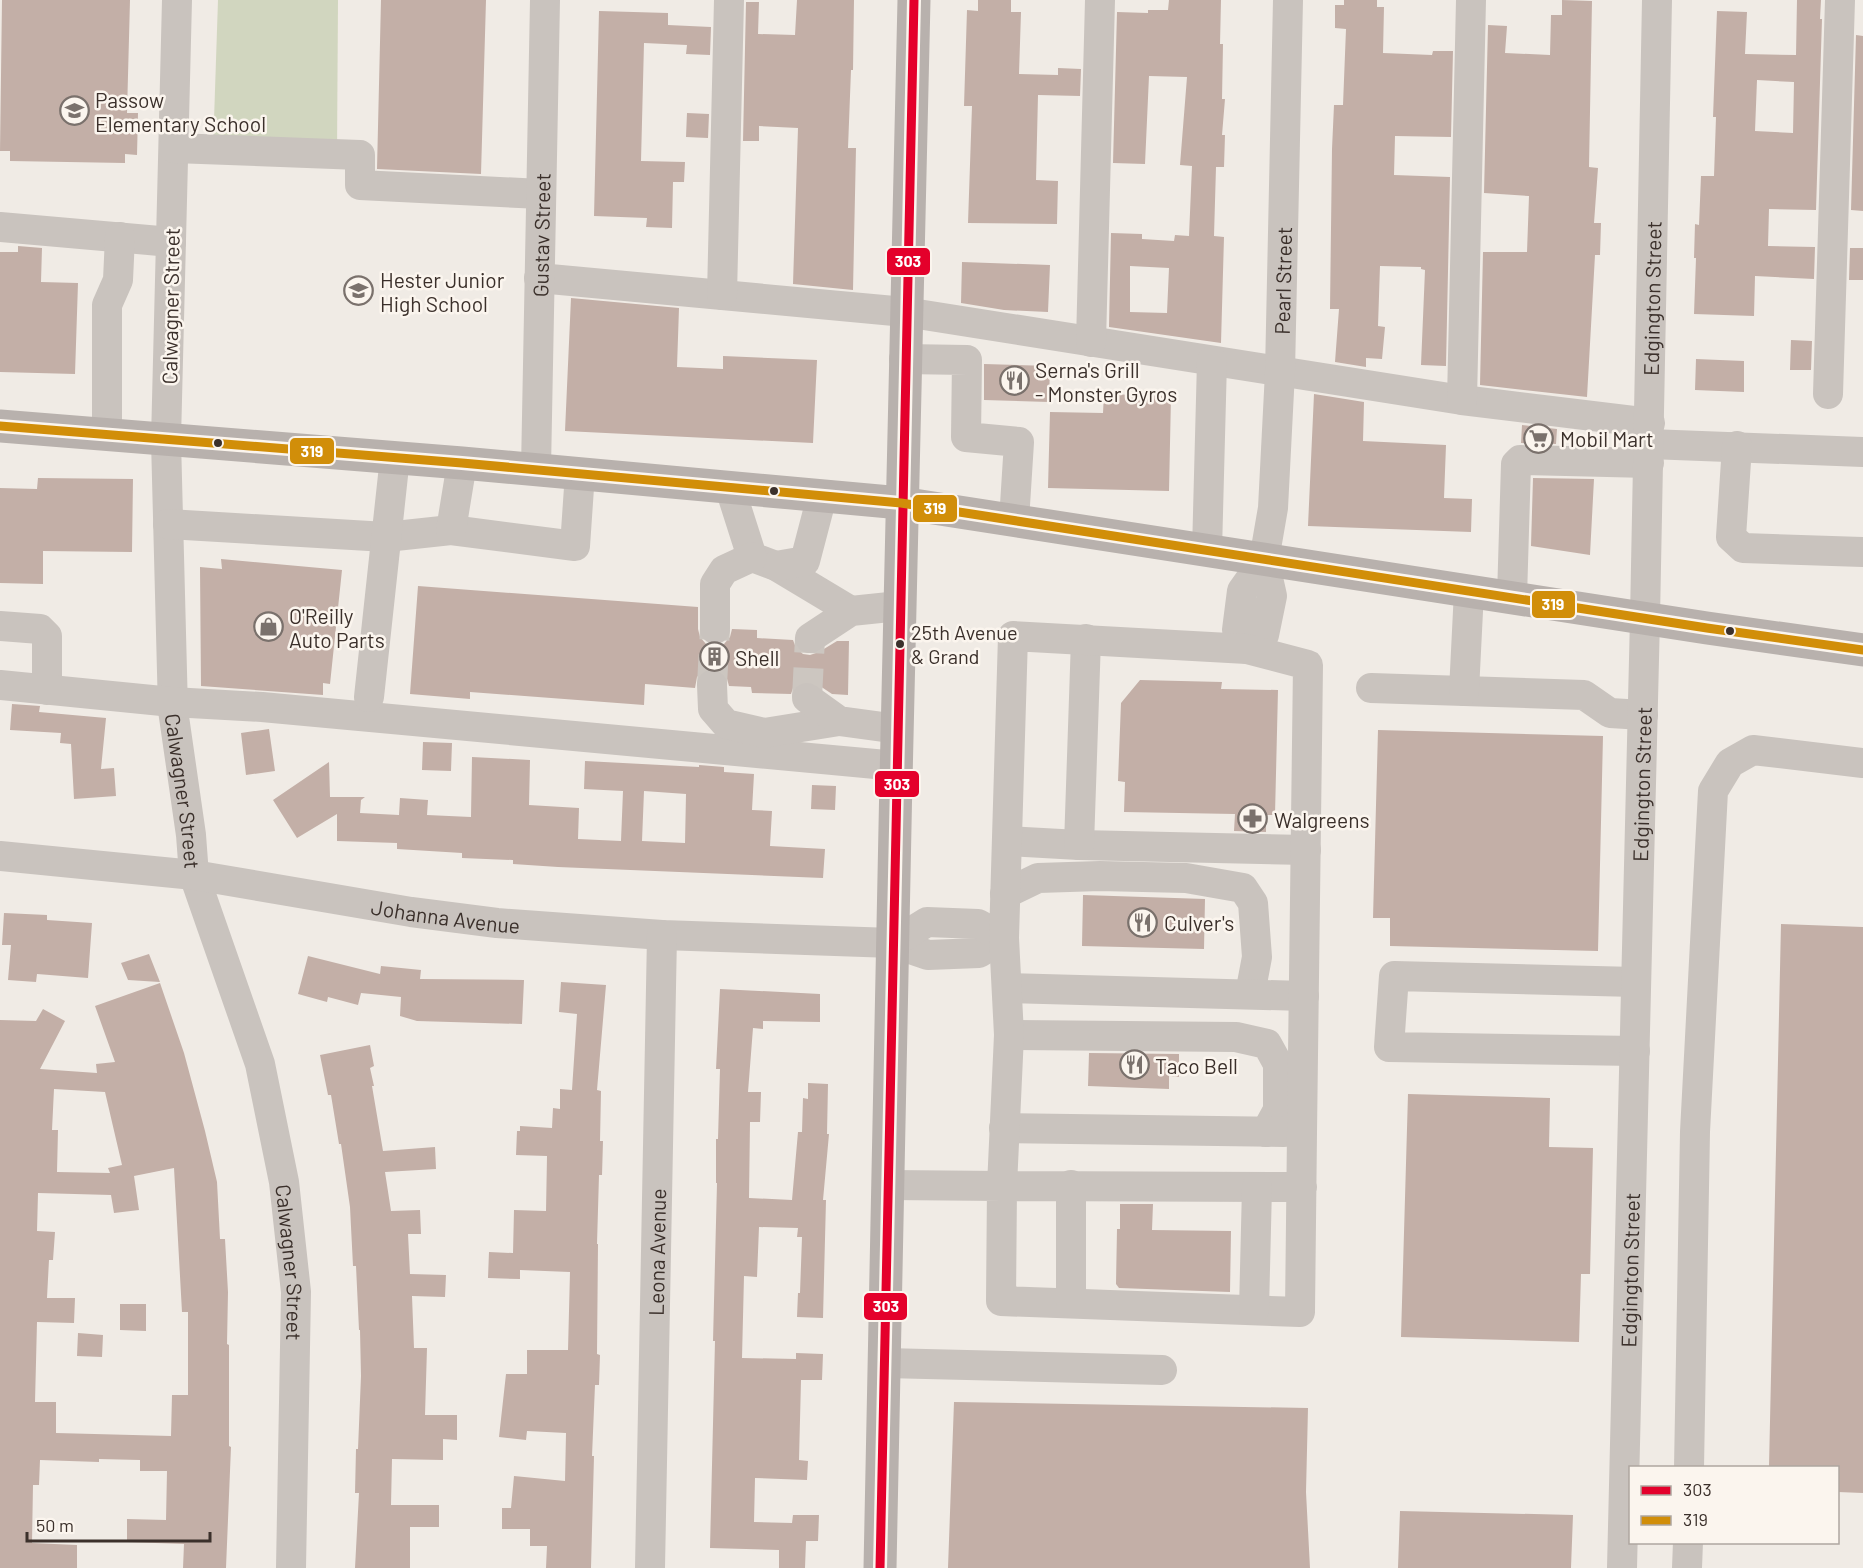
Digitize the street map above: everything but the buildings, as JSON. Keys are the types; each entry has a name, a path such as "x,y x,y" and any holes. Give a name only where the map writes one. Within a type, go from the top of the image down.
{"main road":[{"path":"880,1568 905,312 914,0"},
{"path":"0,426 462,462 901,503 1863,650"}],"street":[{"name":"Calwagner Street","path":"177,0 166,440 172,702 191,836 194,875 260,1064 284,1182 296,1292 291,1568"},
{"name":"Gustav Street","path":"536,469 545,0"},
{"path":"722,295 729,0"},
{"path":"1091,342 1100,0"},
{"name":"Pearl Street","path":"1264,560 1273,508 1280,372 1288,0"},
{"path":"1462,400 1471,0"},
{"name":"Edgington Street","path":"1622,1568 1646,618 1657,0"},
{"path":"1828,394 1840,0"},
{"path":"174,148 360,155 360,185 541,194"},
{"path":"0,227 171,242"},
{"path":"107,435 107,305 118,280 120,237"},
{"path":"539,278 905,312 1462,400 1649,444"},
{"path":"904,359 967,360 966,437 1019,442 1014,521"},
{"path":"1207,551 1212,361"},
{"path":"1512,597 1516,464 1520,460 1649,444 1863,452"},
{"path":"1737,446 1731,537 1743,548 1855,546"},
{"path":"369,697 395,457"},
{"path":"451,530 462,462"},
{"path":"168,524 386,537 451,530 575,546 580,473"},
{"path":"730,488 764,561 851,611"},
{"path":"715,628 715,584 724,570 764,561 805,561 822,496"},
{"path":"1247,649 1237,630 1242,591 1264,560"},
{"path":"1464,691 1469,591"},
{"path":"810,638 851,611 899,606"},
{"path":"0,626 40,629 47,636 47,690"},
{"path":"1013,636 1086,639 1247,649 1308,665 1300,1312 1000,1301 1002,1186 1009,1035 1004,938 1013,636"},
{"path":"1079,845 1086,639"},
{"path":"0,685 897,766"},
{"path":"712,685 713,709 726,724 764,733 838,721 898,729"},
{"path":"1371,688 1584,695 1610,713 1643,715"},
{"path":"807,698 838,721"},
{"path":"1689,1466 1695,1132 1713,791 1730,763 1753,750 1863,763"},
{"path":"1007,841 1079,845 1306,850"},
{"path":"1233,849 1243,888 1253,903 1257,957 1251,994"},
{"name":"Johanna Avenue","path":"0,856 194,875 400,910 486,922 662,935 893,943"},
{"path":"1005,894 1038,878 1058,877 1186,878 1243,888"},
{"path":"893,943 927,922 978,924 1004,938"},
{"name":"Leona Avenue","path":"650,1568 662,935"},
{"path":"1635,1051 1389,1047 1394,976 1636,982"},
{"path":"1007,988 1304,996"},
{"path":"1009,1035 1236,1037 1267,1044 1278,1064 1278,1110 1266,1132"},
{"path":"1004,1128 1302,1133"},
{"path":"889,1185 1302,1187"},
{"path":"1071,1185 1071,1303"},
{"path":"1254,1310 1257,1187"},
{"path":"885,1363 1162,1370"},
{"path":"1687,1568 1688,1544"}],"green space":[{"path":"218,0 338,0 337,154 213,150"}],"tunnel":[{"path":"712,685 715,629"},
{"path":"807,698 810,638"}],"transit line":[{"name":"303","path":"880,1568 914,0"},
{"name":"319","path":"0,426 462,463 901,503 1707,628 1863,650"}],"place":[{"name":"Passow Elementary School","path":"74,111"},
{"name":"Hester Junior High School","path":"359,291"},
{"name":"Serna's Grill - Monster Gyros","path":"1014,381"},
{"name":"Mobil Mart","path":"1539,438"},
{"name":"O'Reilly Auto Parts","path":"268,627"},
{"name":"25th Avenue & Grand","path":"900,644"},
{"name":"Shell","path":"714,657"},
{"name":"Walgreens","path":"1253,819"},
{"name":"Culver's","path":"1143,922"},
{"name":"Taco Bell","path":"1134,1065"}]}
